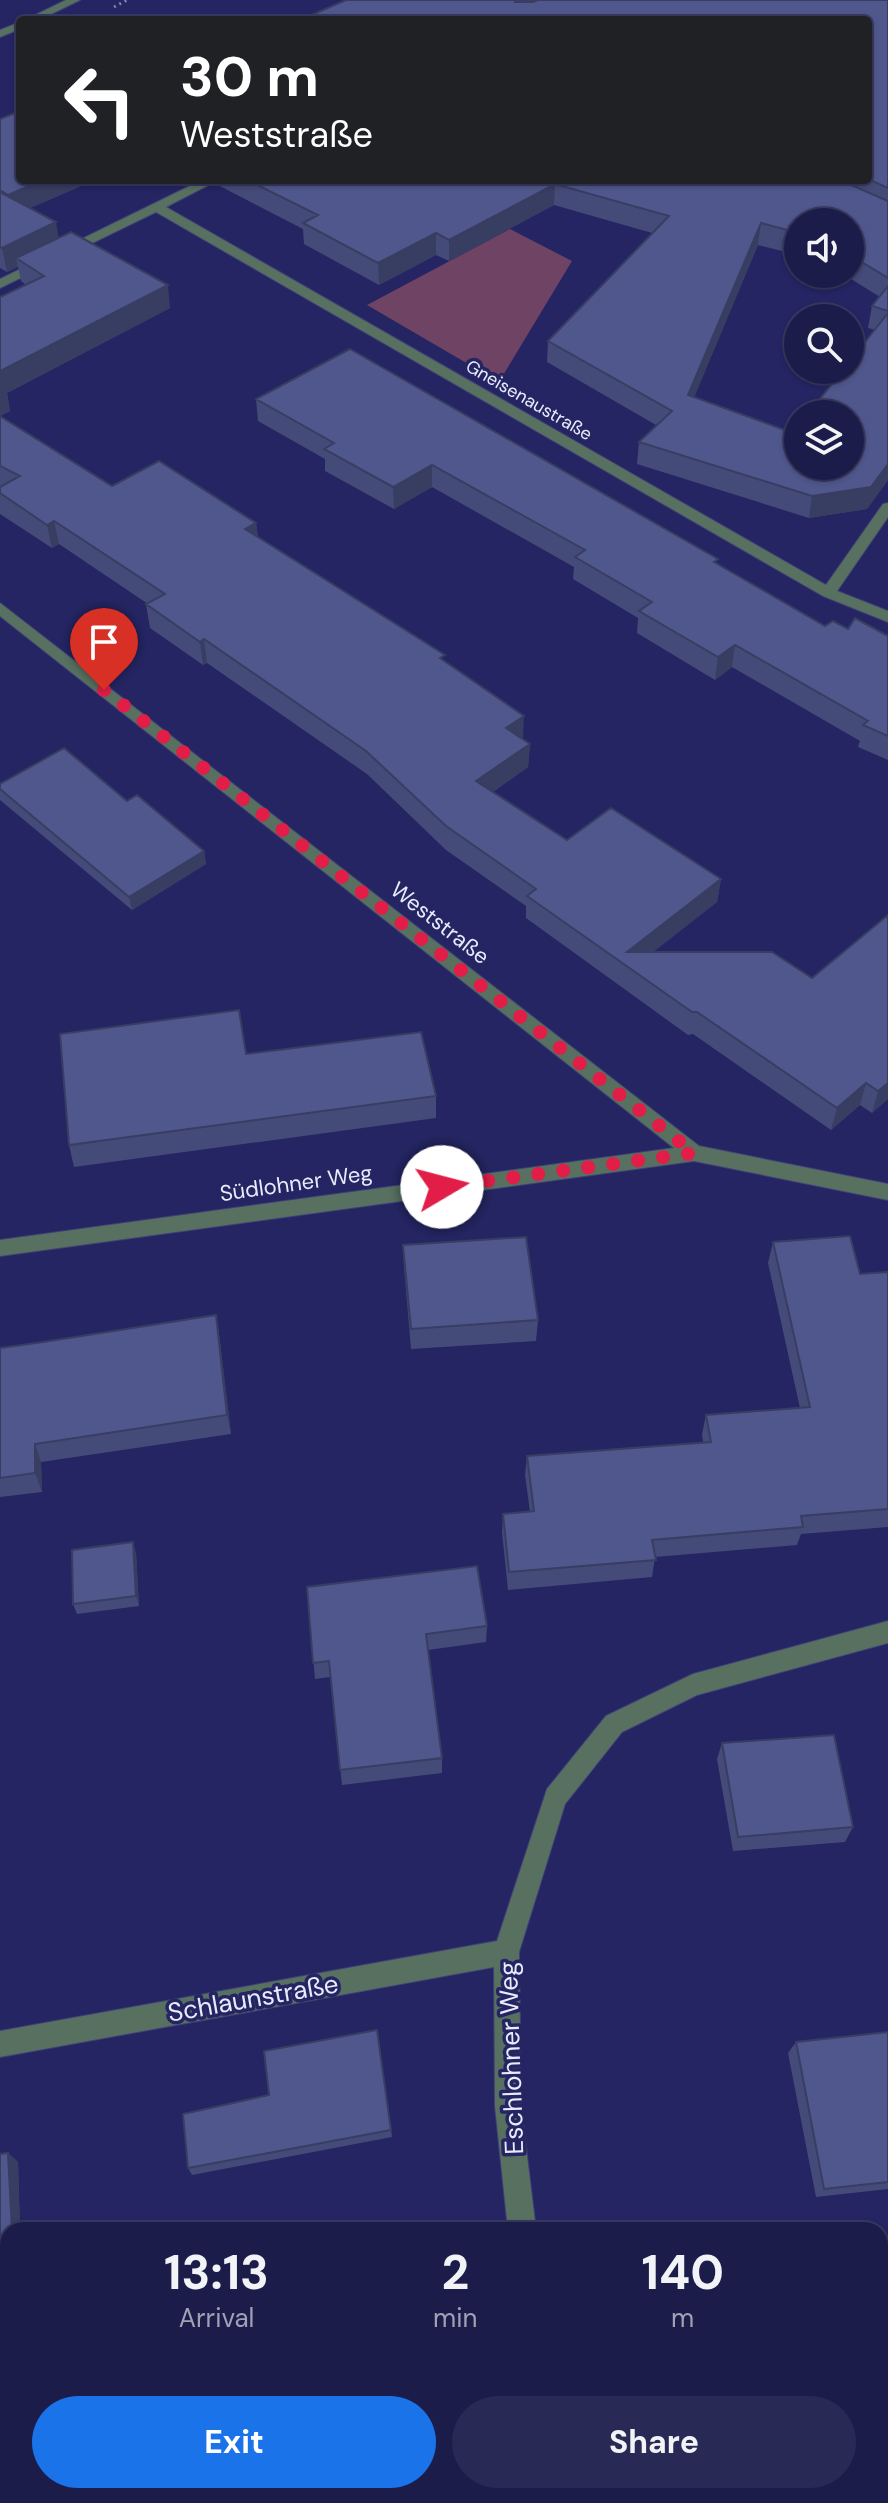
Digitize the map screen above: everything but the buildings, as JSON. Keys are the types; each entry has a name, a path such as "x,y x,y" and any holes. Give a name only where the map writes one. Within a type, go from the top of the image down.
{"street":[{"path":"39,16 75,0"},
{"path":"0,284 204,184"},
{"name":"Gneisenaustraße","path":"156,207 828,593 888,617"},
{"path":"828,593 888,507"},
{"name":"Weststraße","path":"2,612 694,1153 888,1192"},
{"name":"Südlohner Weg","path":"0,1248 694,1153"},
{"name":"Eschlohner Weg","path":"521,2222 508,2106 506,1952 555,1797 614,1724 693,1685 888,1632"},
{"name":"Schlaunstraße","path":"0,2044 506,1952"}],"shaded area":[{"path":"510,229 572,261 499,382 367,305"}],"route":[{"path":"104,690 694,1153 442,1187"}]}
